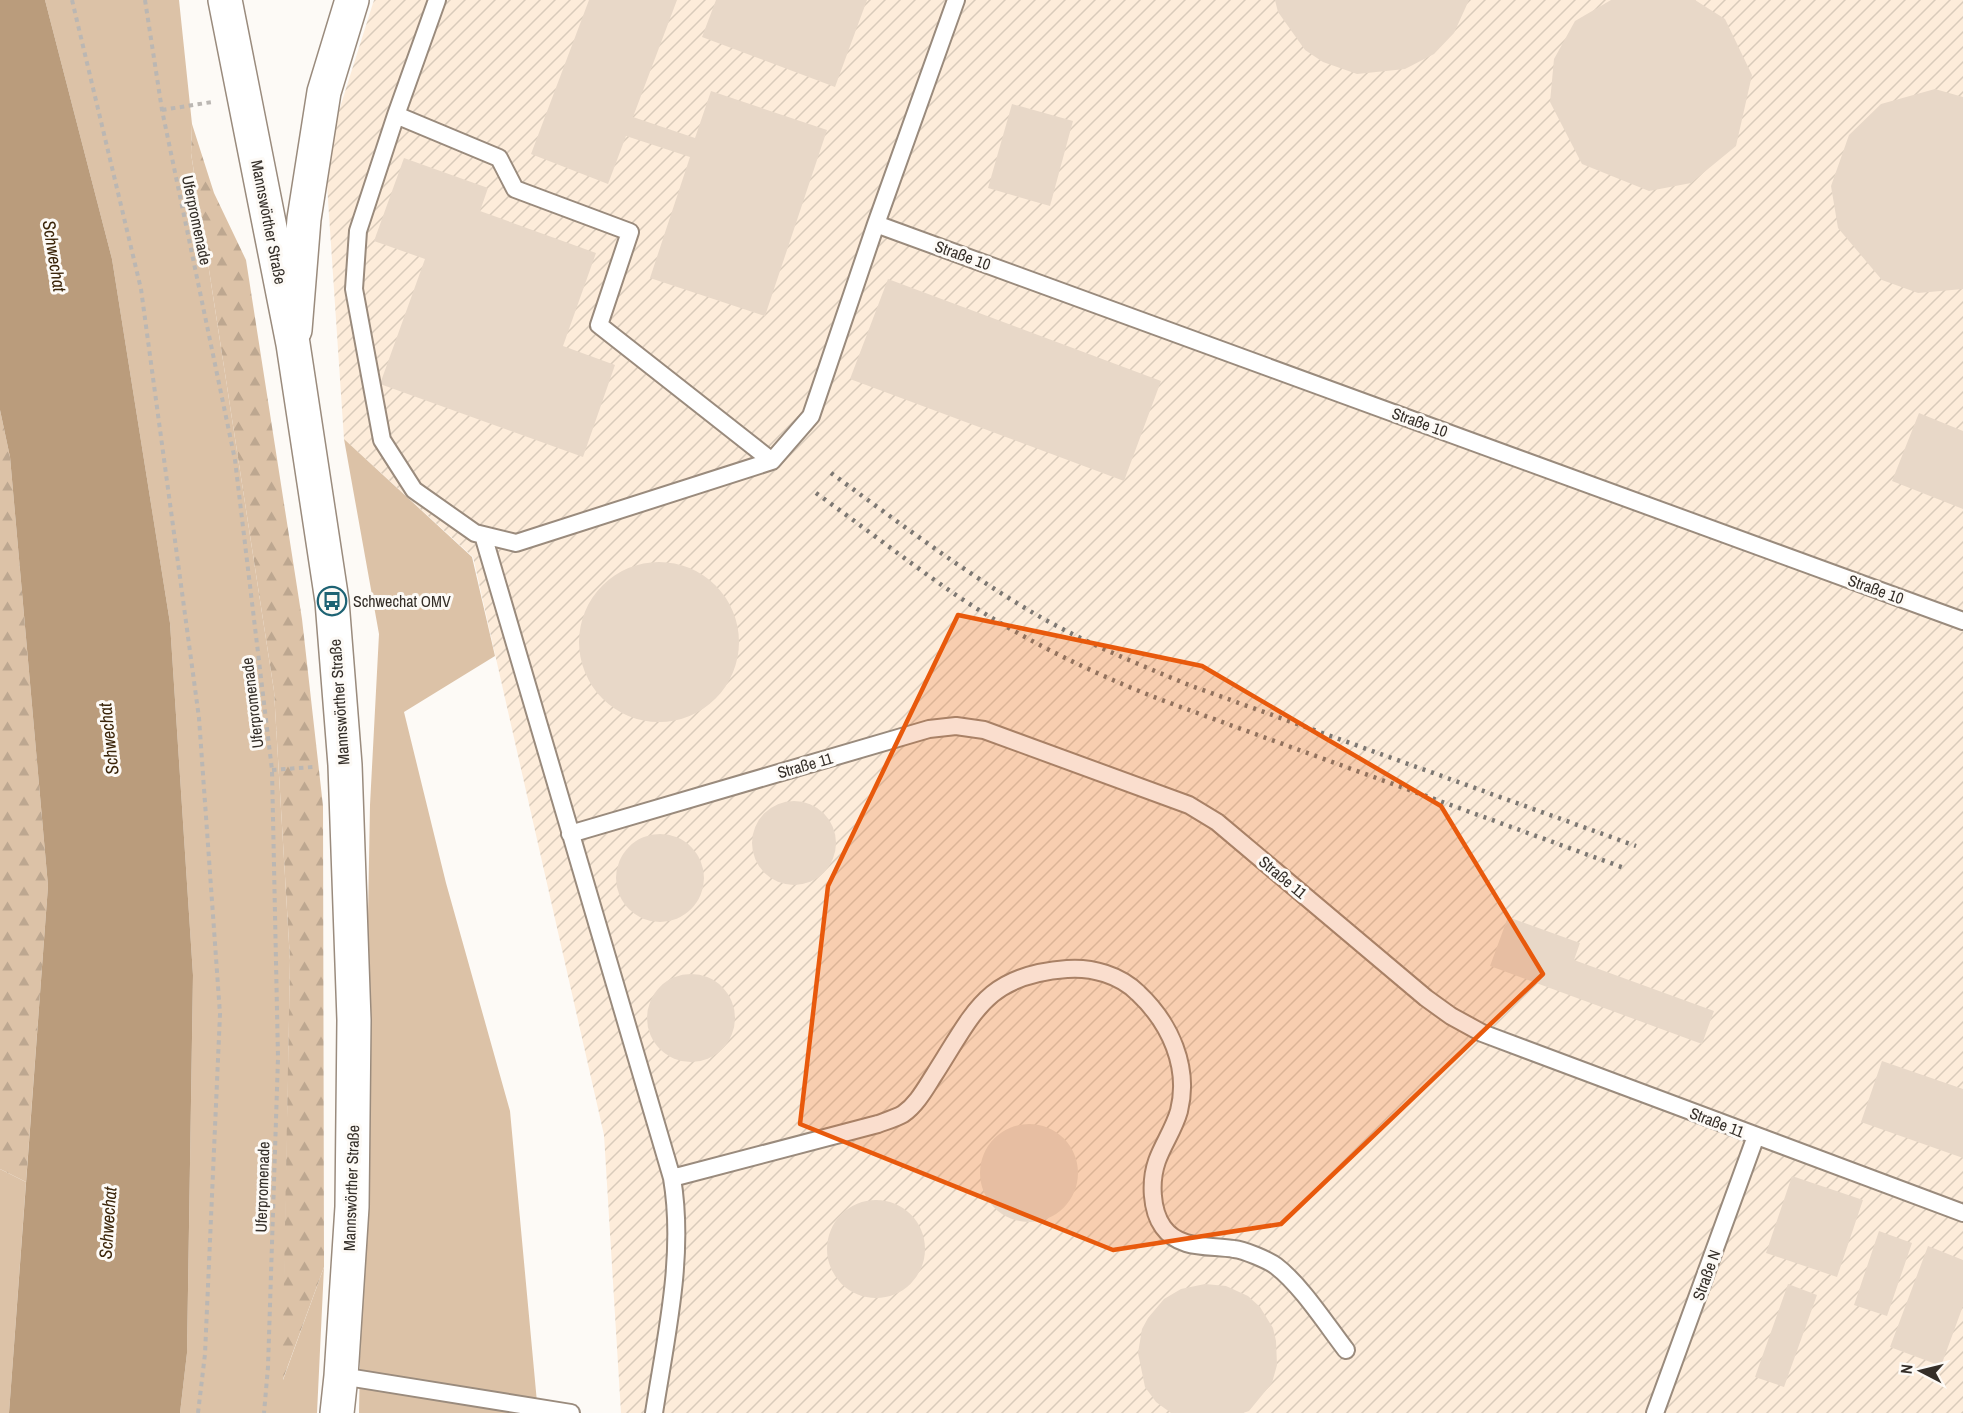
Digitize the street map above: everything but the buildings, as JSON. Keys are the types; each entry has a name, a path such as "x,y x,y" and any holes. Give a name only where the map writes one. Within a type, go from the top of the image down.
{"main road":[{"name":"Mannswörther Straße","path":"225,0 293,344 332,601 345,765 354,1020 352,1207 338,1413"},
{"path":"293,344 304,219 324,92 352,0"}],"lane":[{"path":"437,0 358,231 354,289 382,440 414,490 475,533 516,543 772,461 811,416 876,224 956,0"},
{"path":"396,115 499,158 515,189 630,232 599,325 772,461"},
{"name":"Straße 10","path":"876,224 1963,621"},
{"path":"483,535 672,1178 676,1206 673,1288 654,1413"},
{"name":"Straße 11","path":"570,834 929,729 956,726 984,730 1189,805 1217,822 1426,998 1451,1016 1482,1033 1963,1213"},
{"path":"672,1178 878,1124 902,1114 917,1101 979,1005 1000,987 1019,978 1044,971 1078,968 1096,971 1117,977 1136,990 1162,1020 1177,1054 1182,1076 1179,1111 1156,1162 1154,1176 1154,1205 1163,1226 1176,1239 1191,1244 1237,1249 1275,1265 1296,1285 1346,1350"},
{"name":"Straße N","path":"1655,1413 1756,1136"},
{"path":"341,1376 571,1413"}],"path":[{"path":"72,0 141,289 200,718 220,1014 205,1354 198,1413"},
{"name":"Uferpromenade","path":"145,0 162,110 235,460 272,770 278,1058 268,1367 264,1413"},
{"path":"162,110 245,96"},
{"path":"272,770 345,765"}],"highlighted area":[{"path":"958,615 1202,666 1441,806 1543,974 1281,1224 1113,1250 800,1124 828,886"}],"shaded area":[{"path":"374,0 1963,0 1963,1413 621,1413 604,1135 473,557 344,439 325,155"}],"green space":[{"path":"45,0 179,0 192,124 191,153 274,691 290,960 283,1380 324,1267 317,1413 180,1413 187,1353 193,975 170,623 112,259"},
{"path":"192,124 214,193 246,260 302,619 323,806 324,1267 282,1382 290,960 274,691 191,153"},
{"path":"0,410 10,457 48,886 26,1182 0,1169"},
{"path":"344,439 472,557 495,656 404,712 446,883 510,1111 538,1413 359,1413 370,805 379,634"},
{"path":"0,1169 26,1182 9,1413 0,1413"}],"water":[{"name":"Schwechat","path":"0,0 45,0 112,259 170,623 193,975 187,1353 180,1413 9,1413 48,886 10,457 0,410"}],"railway":[{"path":"831,473 975,576 1044,619 1105,649 1189,685 1636,846"},
{"path":"816,493 979,610 1034,642 1090,670 1178,706 1627,869"}],"place":[{"name":"Schwechat OMV","path":"332,601"}]}
